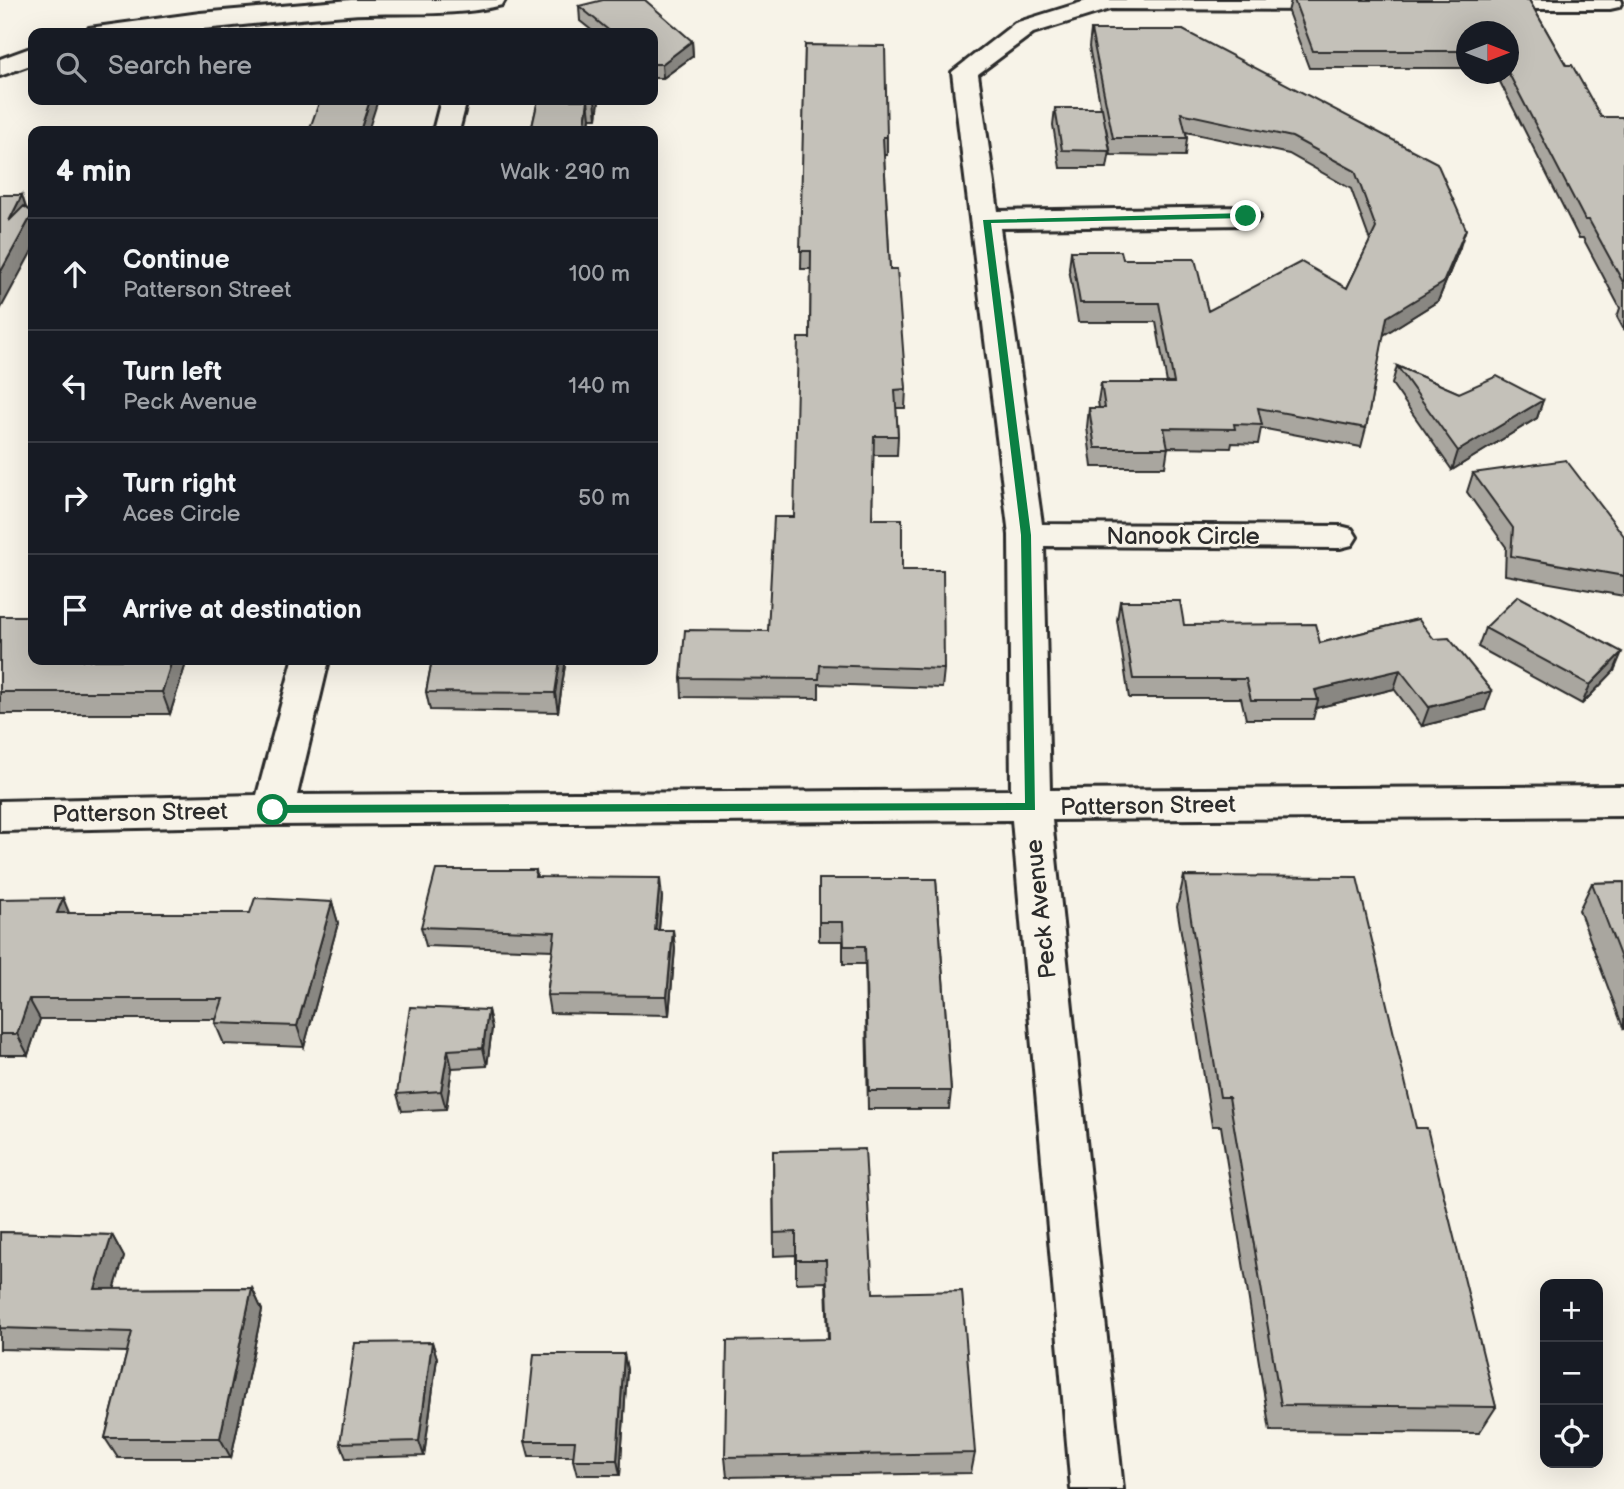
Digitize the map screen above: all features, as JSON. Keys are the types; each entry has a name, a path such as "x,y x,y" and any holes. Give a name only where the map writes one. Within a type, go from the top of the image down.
{"street":[{"name":"Peck Avenue","path":"1097,1489 1031,807 1026,535 987,220 965,72 1024,28 1108,2 1375,2"},
{"path":"1444,2 1614,8"},
{"path":"125,28 232,8 397,4 481,9"},
{"path":"0,68 28,57"},
{"path":"447,126 453,105"},
{"path":"987,220 1246,216"},
{"name":"Nanook Circle","path":"1026,535 1340,537"},
{"path":"273,810 311,665"},
{"name":"Patterson Street","path":"0,816 273,810 1624,801"}],"building":[{"path":"603,0 645,0 692,41 662,64 658,64 658,28 606,28 579,6"},
{"path":"1294,0 1529,0 1566,65 1572,65 1601,117 1622,117 1624,120 1624,284 1589,220 1585,220 1514,84 1519,84 1519,21 1456,21 1456,51 1313,51"},
{"path":"1091,30 1183,30 1437,163 1466,229 1443,283 1387,317 1366,428 1258,408 1262,425 1234,424 1235,429 1164,428 1168,448 1095,448 1089,408 1105,408 1101,383 1174,383 1159,303 1080,303 1071,251 1121,251 1123,259 1195,259 1208,311 1301,262 1347,288 1376,228 1355,171 1292,137 1181,113 1187,138 1113,138"},
{"path":"805,45 885,46 887,137 883,137 890,269 897,269 906,389 895,390 898,436 874,436 872,519 902,519 902,570 943,570 944,669 820,665 819,679 681,678 685,630 768,631 774,517 794,517 798,338 810,338 811,251 800,251"},
{"path":"318,105 368,105 362,126 311,126"},
{"path":"537,105 587,105 585,126 532,126"},
{"path":"1055,108 1102,108 1110,151 1062,150"},
{"path":"0,195 22,195 9,221 24,206 28,209 28,222 0,273"},
{"path":"1397,366 1459,393 1497,376 1543,400 1458,451"},
{"path":"1566,460 1624,536 1624,576 1511,556 1513,528 1473,473"},
{"path":"1518,596 1622,652 1590,685 1485,628"},
{"path":"1120,601 1180,601 1184,625 1315,624 1320,643 1418,619 1434,639 1449,638 1492,691 1429,707 1400,670 1315,690 1318,700 1251,700 1246,679 1133,679"},
{"path":"0,616 28,616 28,665 170,665 162,692 0,692"},
{"path":"431,665 559,665 555,693 426,692"},
{"path":"436,870 536,870 535,877 660,878 655,930 673,930 667,996 547,995 555,932 421,927"},
{"path":"1184,876 1357,877 1416,1128 1427,1128 1496,1407 1281,1405 1229,1097 1220,1097"},
{"path":"819,879 936,879 951,1091 869,1091 865,946 844,946 843,922 819,922"},
{"path":"1624,882 1624,966 1592,883"},
{"path":"63,898 57,913 250,913 255,898 332,902 297,1026 215,1023 223,999 29,999 17,1034 0,1034 0,899"},
{"path":"410,1007 488,1010 483,1048 448,1050 441,1091 397,1094"},
{"path":"865,1149 873,1293 962,1291 975,1453 725,1457 727,1341 829,1339 826,1260 796,1260 796,1232 774,1233 773,1151"},
{"path":"0,1232 112,1235 95,1289 252,1288 220,1438 105,1438 132,1332 0,1328"},
{"path":"432,1342 419,1441 340,1443 355,1343"},
{"path":"534,1354 624,1354 617,1460 573,1460 575,1441 525,1441"}],"route":[{"path":"273,810 1031,807 1026,535 987,220 1246,216"}]}
